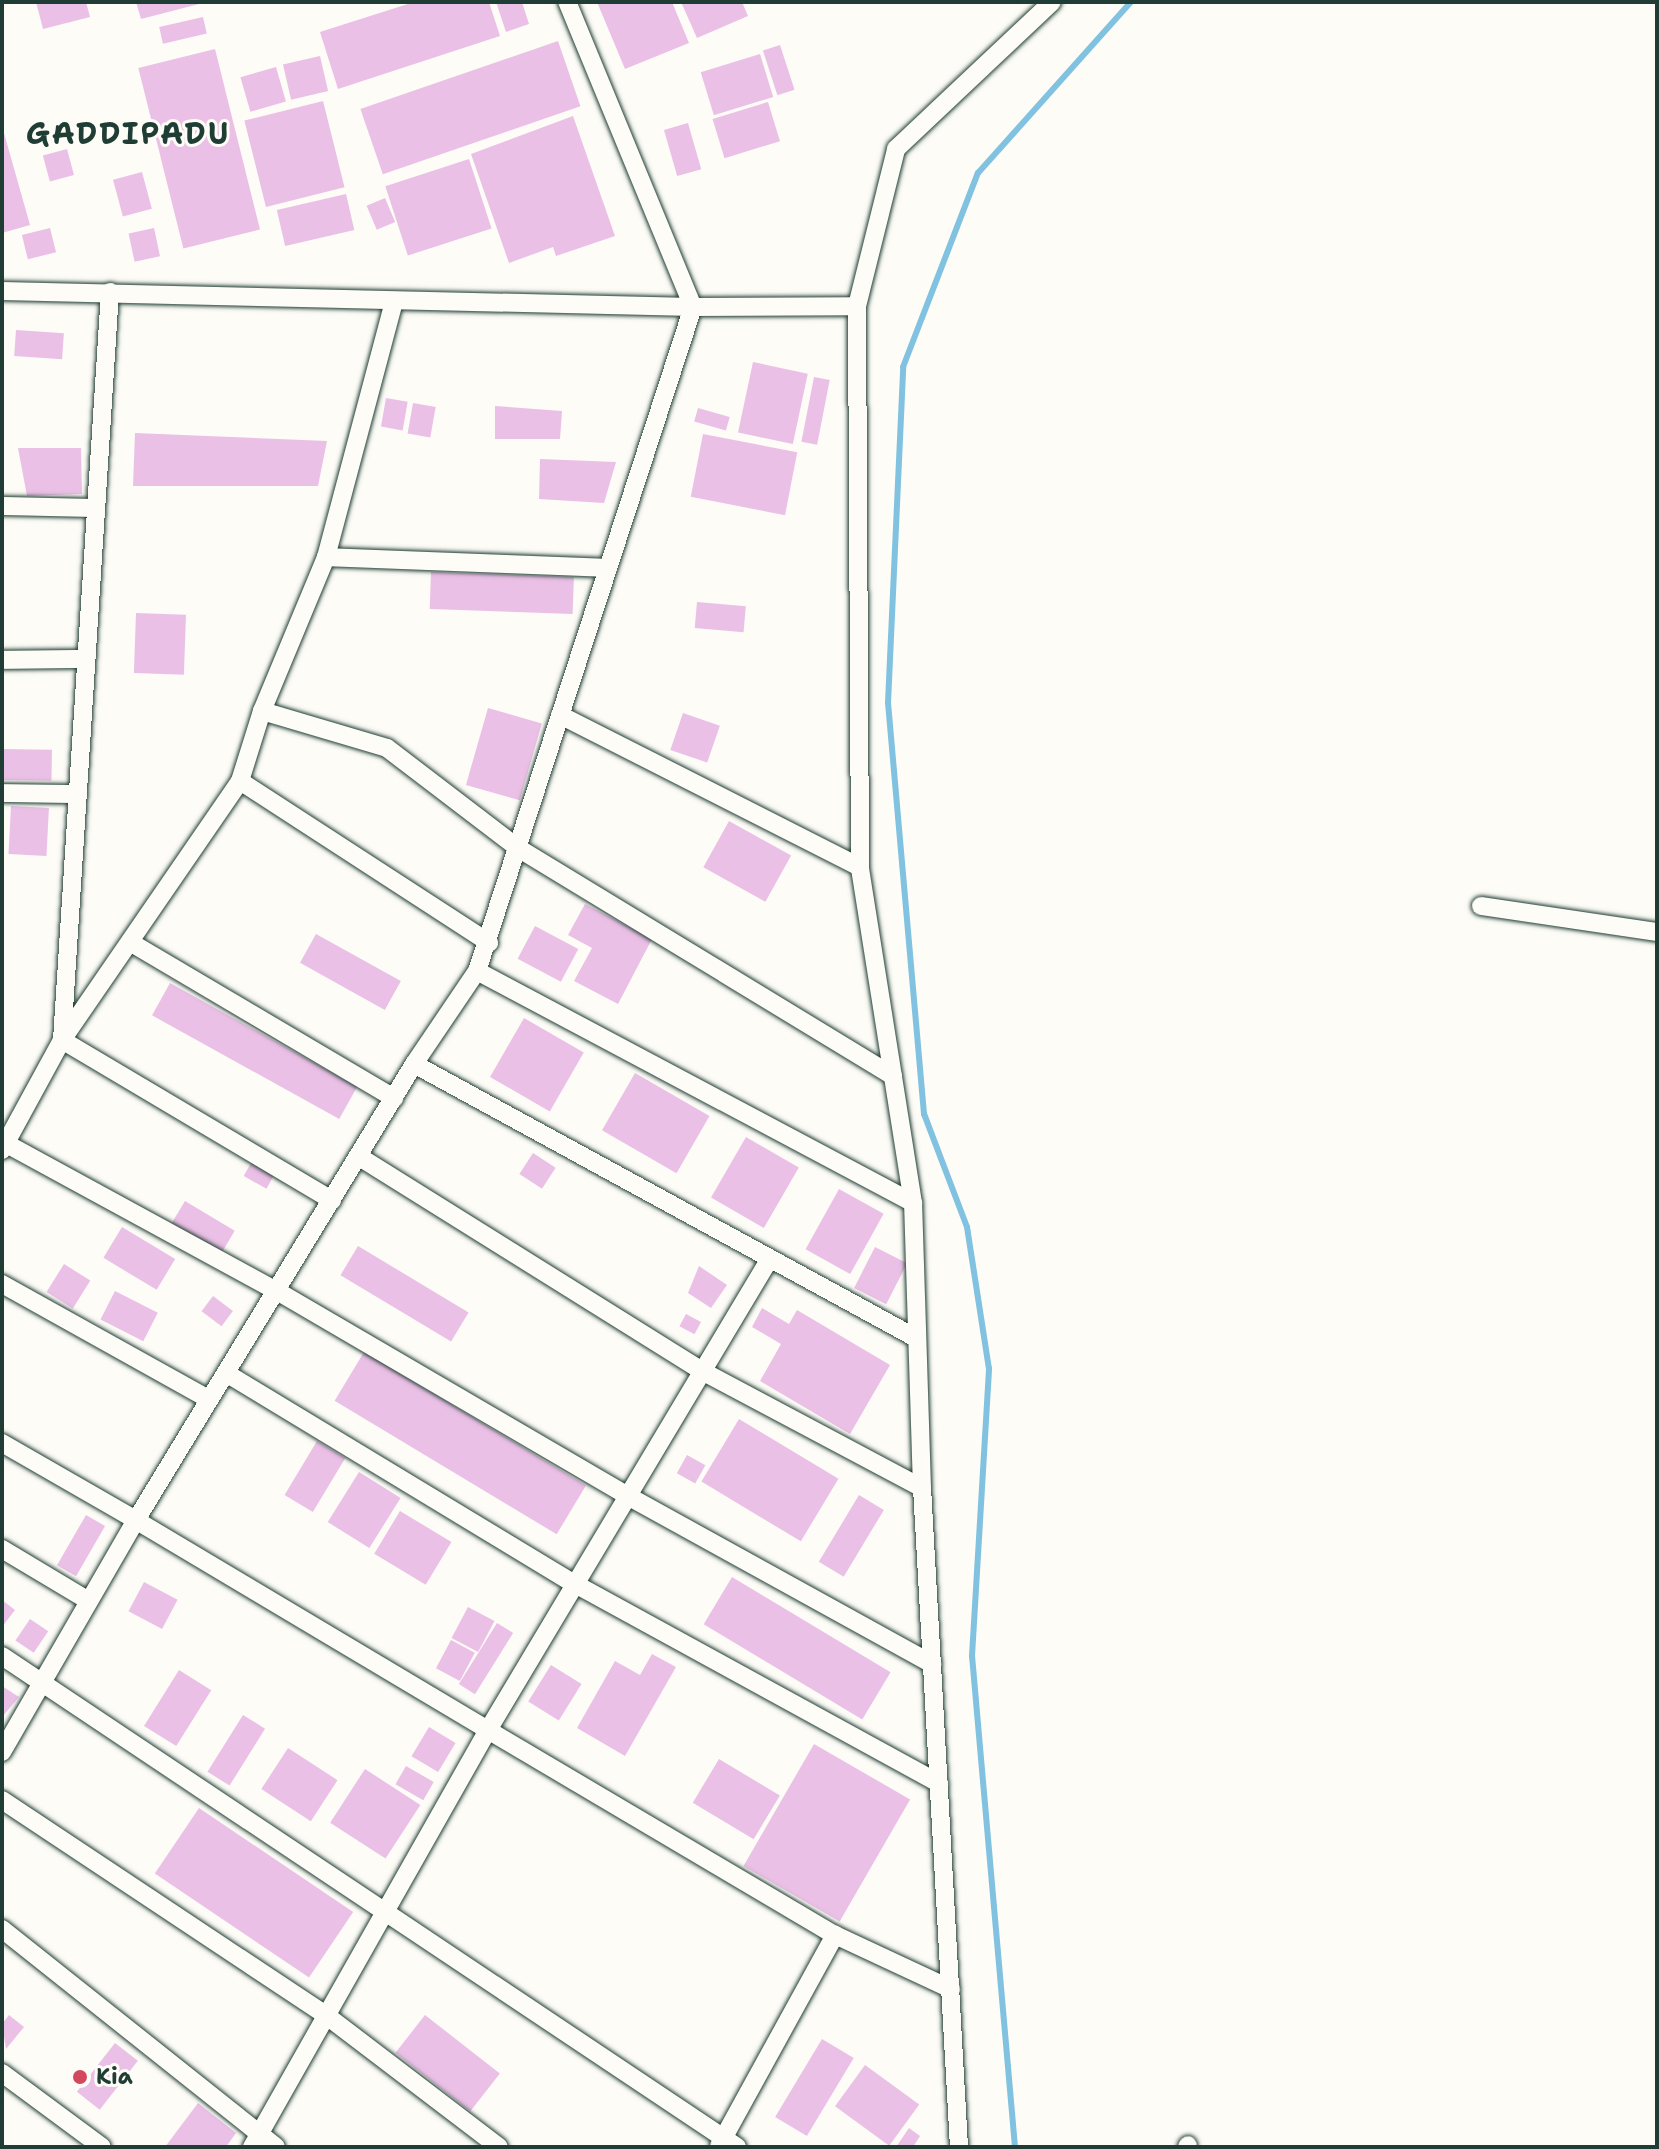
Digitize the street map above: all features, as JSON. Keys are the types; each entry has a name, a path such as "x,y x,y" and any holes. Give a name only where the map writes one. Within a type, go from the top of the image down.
{"street":[{"path":"2,1752 136,1520 414,1064 477,971 489,943 693,307 567,2"},
{"path":"959,2147 922,1488 913,1203 860,867 857,306 896,149 1052,2"},
{"path":"2,291 693,307 857,306"},
{"path":"62,1040 110,292"},
{"path":"394,301 326,557 262,711 240,781 62,1040 4,1146 277,1291 626,1495 932,1664"},
{"path":"2,506 96,508"},
{"path":"326,557 608,568"},
{"path":"2,660 86,659"},
{"path":"262,711 387,748 518,848 893,1076"},
{"path":"560,715 860,867"},
{"path":"240,781 489,943"},
{"path":"2,793 78,794"},
{"path":"1481,906 1657,932"},
{"path":"130,942 394,1098"},
{"path":"477,971 913,1203"},
{"path":"62,1040 332,1200"},
{"path":"414,1064 916,1338"},
{"path":"358,1156 702,1371 922,1488"},
{"path":"256,2141 488,1730 769,1260"},
{"path":"2,1284 209,1399"},
{"path":"226,1373 575,1584 939,1783"},
{"path":"2,1443 835,1935 951,1989"},
{"path":"2,1549 89,1601"},
{"path":"2,1656 726,2144 835,1935"},
{"path":"2,1800 327,2016 499,2147"},
{"path":"2,1929 256,2141 276,2147"},
{"path":"2,2073 102,2147"}],"building":[{"path":"36,2 86,2 90,17 43,29"},
{"path":"136,2 203,2 203,3 141,19"},
{"path":"414,2 489,2 500,36 338,89 320,32"},
{"path":"496,2 522,2 529,24 506,32"},
{"path":"597,2 672,2 689,43 625,69"},
{"path":"681,2 742,2 748,16 697,38"},
{"path":"203,17 207,34 163,44 159,27"},
{"path":"558,41 580,106 383,174 360,109"},
{"path":"780,45 795,90 777,95 763,51"},
{"path":"215,49 260,229 183,249 138,68"},
{"path":"760,54 773,97 714,115 701,72"},
{"path":"320,56 328,91 291,100 283,65"},
{"path":"276,67 286,102 250,112 240,77"},
{"path":"323,101 345,187 266,207 244,121"},
{"path":"768,102 780,141 725,158 713,119"},
{"path":"573,116 615,236 556,256 553,247 509,263 471,154"},
{"path":"688,123 701,169 677,176 664,130"},
{"path":"2,126 30,225 2,233"},
{"path":"67,149 74,175 50,182 43,155"},
{"path":"469,159 492,228 408,256 385,186"},
{"path":"142,172 152,209 123,216 113,180"},
{"path":"346,194 354,230 285,246 277,210"},
{"path":"385,198 395,222 377,230 367,206"},
{"path":"50,228 56,252 28,259 22,235"},
{"path":"154,228 160,256 135,262 129,233"},
{"path":"16,330 64,333 62,359 14,356"},
{"path":"753,362 808,374 793,444 738,432"},
{"path":"814,377 830,380 817,445 801,442"},
{"path":"386,398 408,402 403,430 381,427"},
{"path":"413,403 436,407 430,438 408,434"},
{"path":"495,406 562,411 560,439 495,439"},
{"path":"698,408 730,417 726,431 694,421"},
{"path":"135,433 327,441 318,486 133,486"},
{"path":"703,434 797,452 785,515 691,497"},
{"path":"18,448 81,448 82,494 27,496"},
{"path":"540,459 616,462 604,503 539,499"},
{"path":"431,572 574,577 573,614 430,609"},
{"path":"697,602 746,606 744,632 695,628"},
{"path":"136,613 186,615 184,675 134,673"},
{"path":"488,708 542,723 520,800 466,785"},
{"path":"683,713 720,726 707,763 670,750"},
{"path":"2,749 52,750 51,781 2,780"},
{"path":"11,806 49,808 46,856 8,854"},
{"path":"729,821 791,855 765,902 703,867"},
{"path":"585,904 652,939 618,1004 574,981 592,948 568,935"},
{"path":"535,926 578,949 561,982 518,959"},
{"path":"316,934 401,981 385,1010 300,963"},
{"path":"170,983 357,1087 339,1119 152,1015"},
{"path":"524,1018 584,1052 550,1111 490,1077"},
{"path":"635,1073 709,1116 676,1173 602,1130"},
{"path":"746,1137 799,1168 764,1228 711,1198"},
{"path":"533,1153 556,1168 542,1189 519,1174"},
{"path":"251,1163 274,1176 266,1189 244,1176"},
{"path":"839,1189 884,1214 850,1274 806,1249"},
{"path":"185,1201 235,1231 221,1253 172,1223"},
{"path":"122,1227 175,1259 157,1290 103,1258"},
{"path":"358,1246 469,1312 451,1342 340,1275"},
{"path":"875,1247 907,1263 886,1304 854,1288"},
{"path":"64,1264 90,1280 73,1308 47,1292"},
{"path":"699,1266 727,1285 711,1308 688,1293"},
{"path":"115,1291 158,1313 143,1341 100,1320"},
{"path":"213,1296 233,1311 222,1326 202,1311"},
{"path":"762,1308 789,1324 797,1310 890,1365 850,1434 760,1381 781,1344 752,1327"},
{"path":"686,1314 701,1322 694,1334 679,1326"},
{"path":"364,1352 586,1485 557,1534 335,1401"},
{"path":"739,1419 838,1479 801,1541 701,1482"},
{"path":"317,1441 345,1458 313,1512 285,1495"},
{"path":"687,1455 705,1465 695,1484 677,1473"},
{"path":"359,1472 401,1498 369,1548 328,1522"},
{"path":"859,1495 884,1510 844,1577 819,1562"},
{"path":"400,1511 451,1542 426,1585 374,1554"},
{"path":"86,1515 105,1526 76,1576 57,1565"},
{"path":"732,1577 891,1672 862,1719 704,1624"},
{"path":"144,1582 178,1600 162,1629 129,1611"},
{"path":"2,1600 15,1610 2,1627"},
{"path":"468,1607 494,1621 478,1652 452,1638"},
{"path":"30,1619 48,1631 34,1653 15,1641"},
{"path":"497,1623 513,1633 475,1694 459,1684"},
{"path":"451,1640 475,1653 460,1681 436,1668"},
{"path":"652,1654 676,1667 625,1756 577,1728 615,1661 640,1675"},
{"path":"551,1665 582,1684 559,1721 528,1701"},
{"path":"179,1670 211,1690 176,1746 144,1726"},
{"path":"2,1686 19,1697 2,1717"},
{"path":"243,1715 265,1729 230,1786 207,1772"},
{"path":"429,1727 456,1743 438,1772 411,1756"},
{"path":"814,1744 910,1800 840,1922 744,1866"},
{"path":"288,1748 337,1780 311,1821 261,1789"},
{"path":"719,1759 780,1796 754,1839 693,1803"},
{"path":"406,1766 434,1782 423,1800 396,1784"},
{"path":"365,1769 420,1805 385,1859 330,1823"},
{"path":"199,1808 353,1912 309,1978 155,1873"},
{"path":"9,2015 24,2027 6,2049 2,2024"},
{"path":"425,2015 500,2073 470,2111 395,2053"},
{"path":"822,2039 854,2058 807,2136 775,2117"},
{"path":"115,2043 138,2061 100,2110 77,2092"},
{"path":"865,2065 919,2104 889,2146 835,2106"},
{"path":"198,2103 236,2133 226,2147 165,2147"},
{"path":"909,2128 920,2136 913,2147 896,2147"}],"waterway":[{"path":"1015,2147 972,1656 989,1369 967,1227 924,1114 888,703 903,367 978,173 1131,2"}],"place":[{"name":"Kia","path":"80,2077"}],"district":[{"name":"GADDIPADU","path":"128,134"}]}
